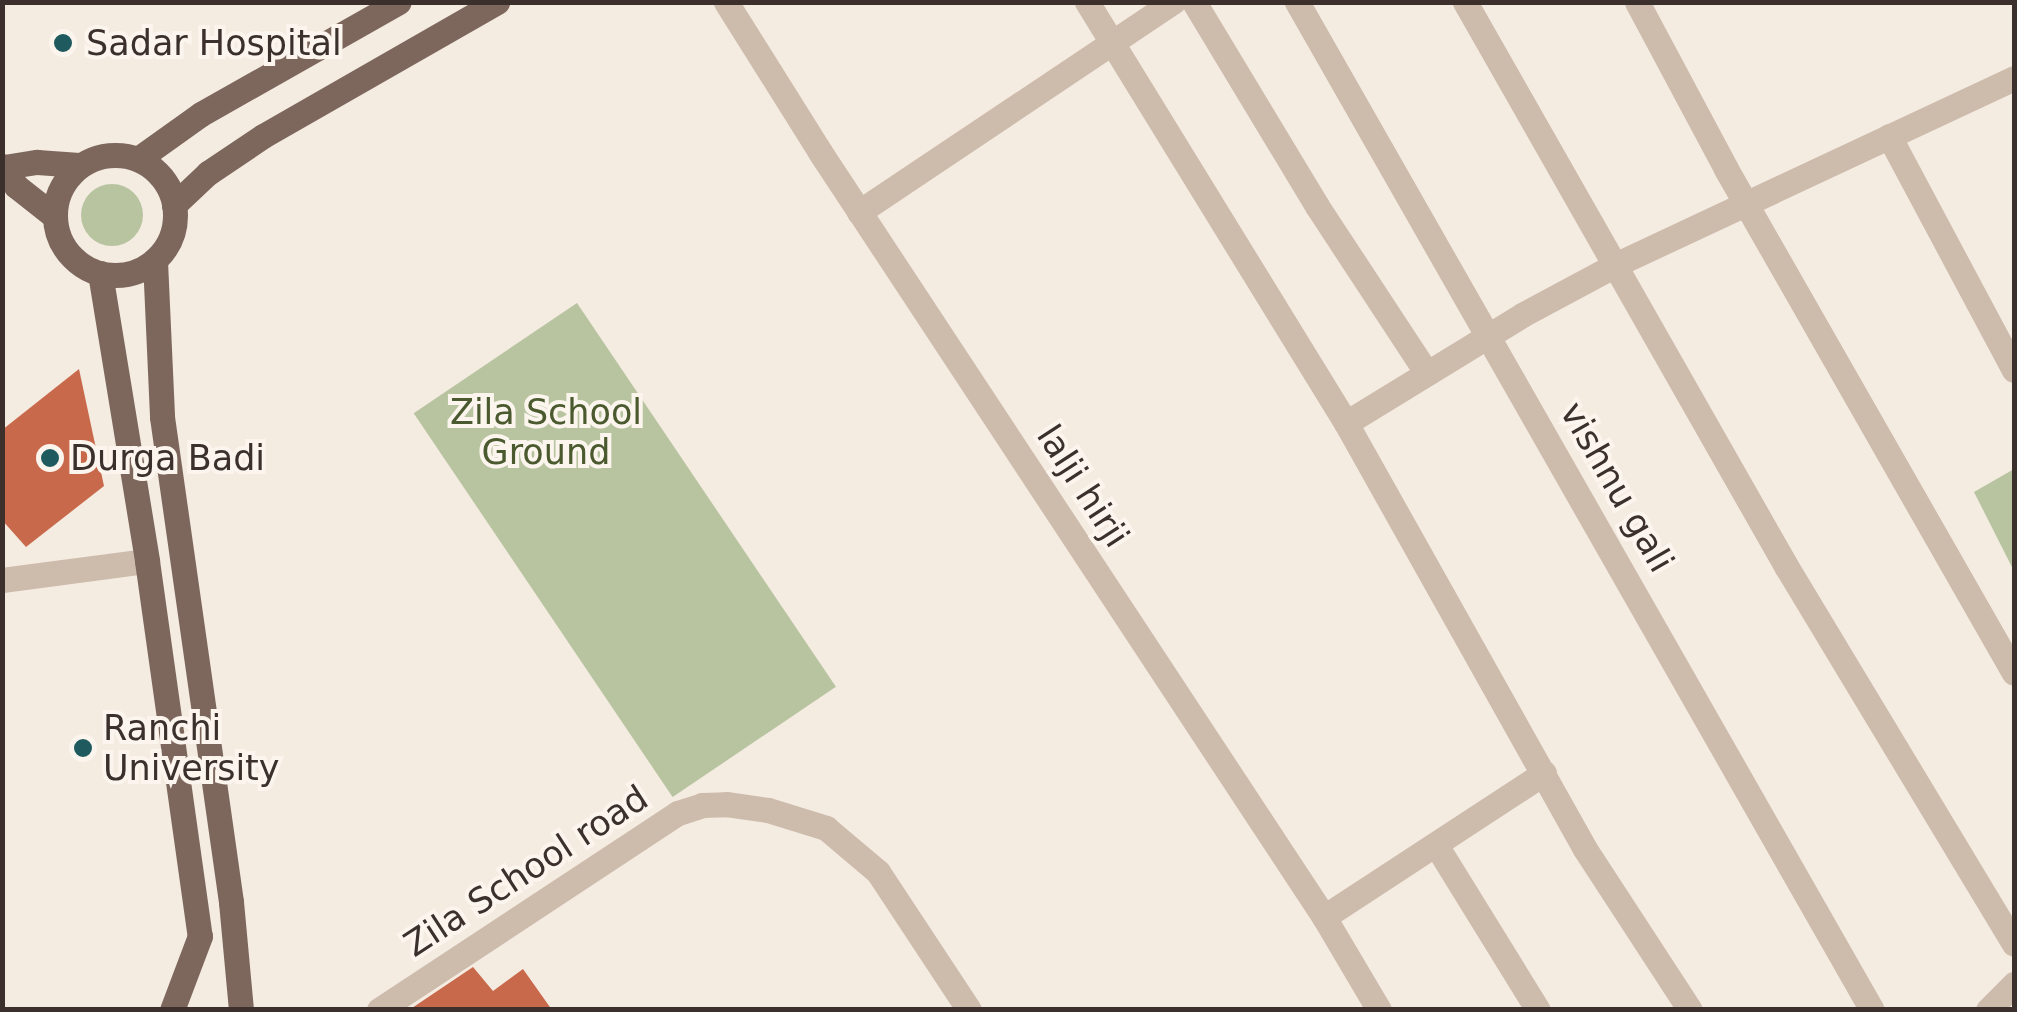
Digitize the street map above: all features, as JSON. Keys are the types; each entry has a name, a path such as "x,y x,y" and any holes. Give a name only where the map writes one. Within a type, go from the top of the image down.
{"main road":[{"path":"138,159 200,114 400,2"},
{"path":"174,205 208,173 263,136 497,2"},
{"path":"119,154 156,170 174,205 168,244 155,260 138,271 100,273 68,252 54,216 16,186 4,167 38,162 78,165 119,154"},
{"path":"54,216 58,196 78,165"},
{"path":"155,260 162,417 231,902 241,1010"},
{"path":"100,273 148,561 200,936 172,1010"}],"street":[{"name":"lalji hirji","path":"726,2 859,212 1324,917 1379,1010"},
{"path":"1087,2 1346,423 1584,849 1690,1010"},
{"path":"859,212 1172,2"},
{"path":"1194,2 1317,206 1426,372"},
{"name":"vishnu gali","path":"1297,2 1402,191 1490,334 1872,1010"},
{"path":"1465,2 1786,566 2014,944"},
{"path":"1638,2 2014,673"},
{"path":"1346,423 1490,334 1617,264 1889,136 2012,85"},
{"path":"1889,136 2014,370"},
{"path":"2,580 148,561"},
{"path":"1324,917 1544,773"},
{"name":"Zila School road","path":"379,1010 678,814 702,805 768,810 826,828 878,872 969,1010"},
{"path":"1436,845 1538,1010"},
{"path":"1988,1010 2014,984"}],"green space":[{"path":"112,184 134,193 143,215 134,237 112,246 90,237 81,215 90,193"},
{"name":"Zila School Ground","path":"577,303 836,687 673,797 414,413"},
{"path":"2014,469 2014,571 1974,492"}],"building":[{"name":"Durga Badi","path":"79,369 104,486 26,547 2,520 2,430"},
{"path":"473,967 493,991 523,969 552,1010 409,1010"}],"place":[{"name":"Sadar Hospital","path":"63,43"},
{"name":"Durga Badi","path":"50,458"},
{"name":"Ranchi University","path":"83,748"}]}
